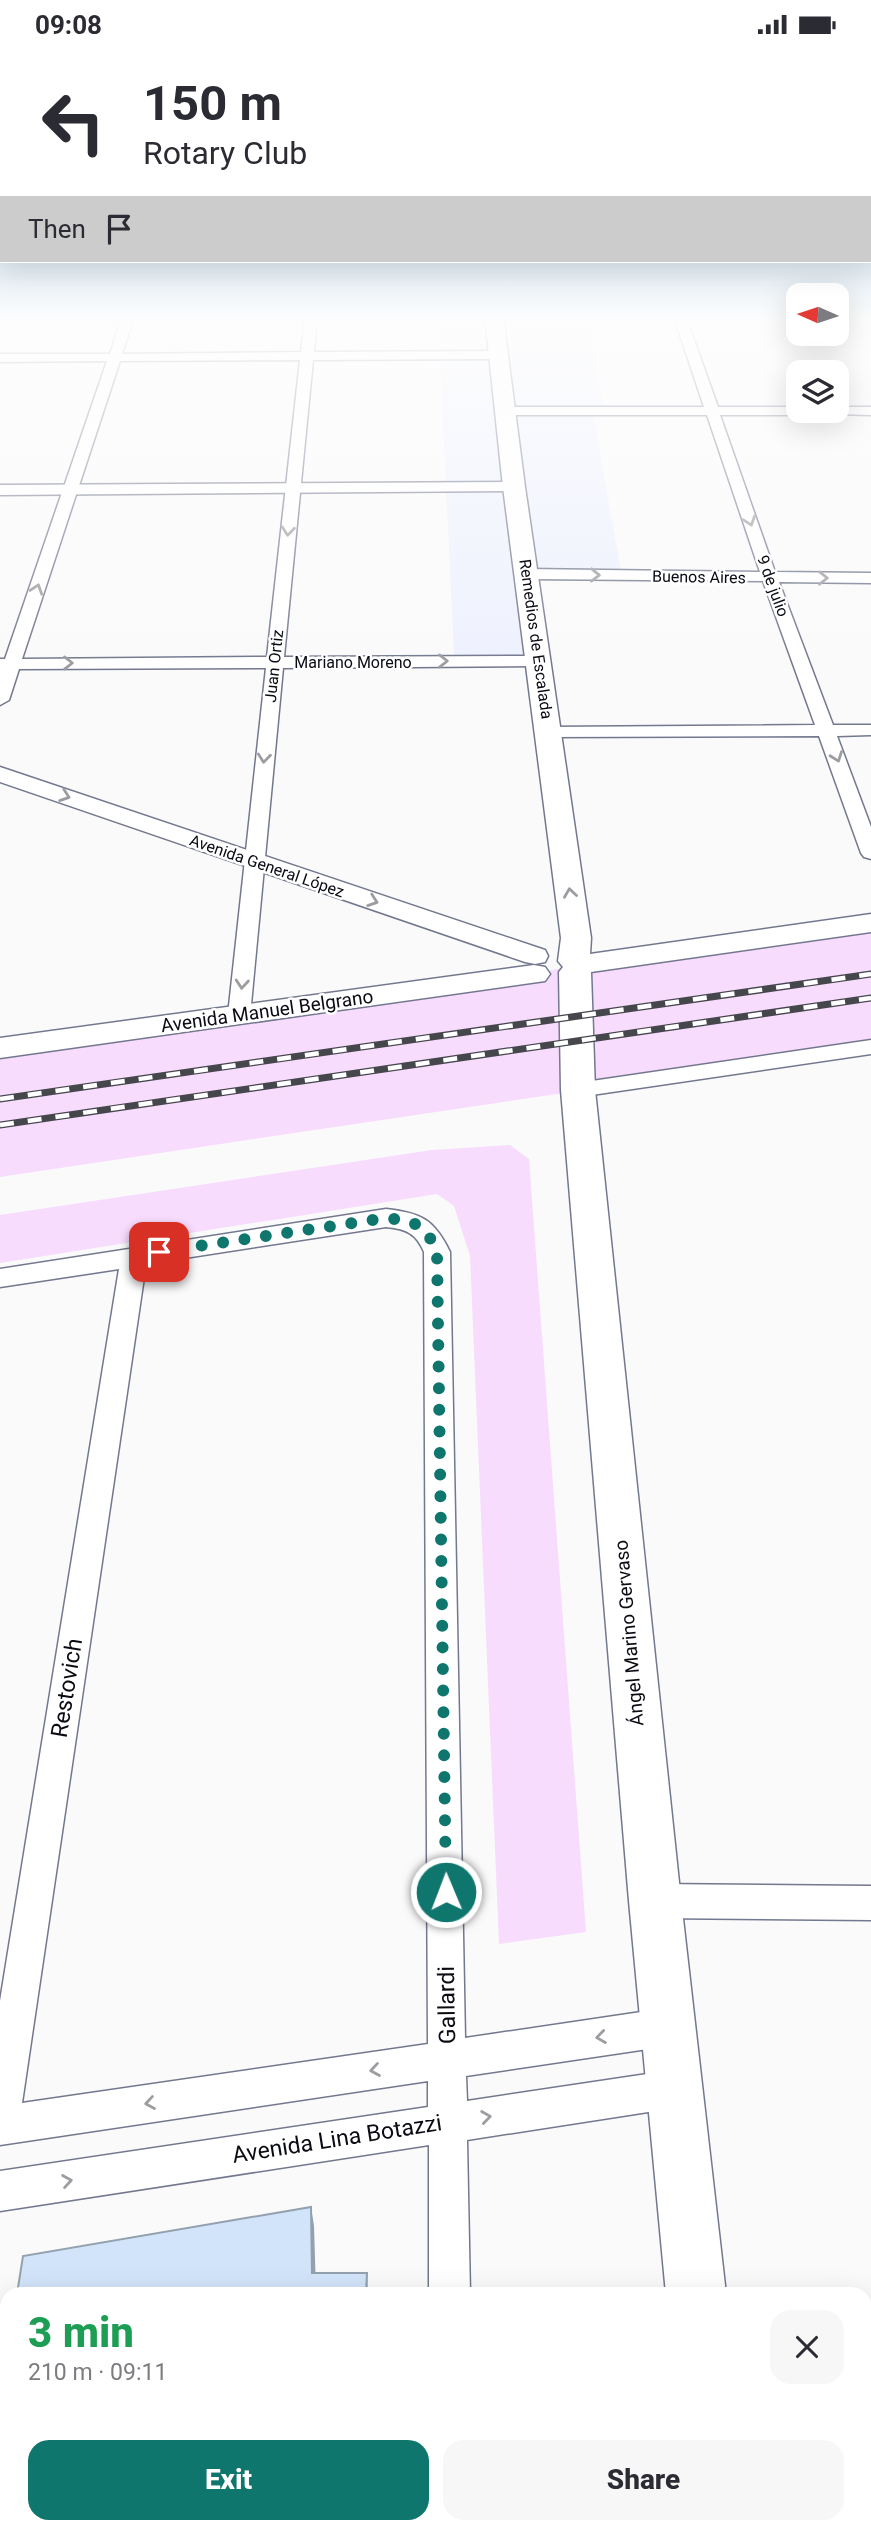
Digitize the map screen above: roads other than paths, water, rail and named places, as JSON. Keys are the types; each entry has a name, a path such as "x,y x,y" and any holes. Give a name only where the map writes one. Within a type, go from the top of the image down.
{"main road":[{"name":"Remedios de Escalada","path":"508,433 576,937 575,966"},
{"path":"575,966 871,923"},
{"name":"Avenida Manuel Belgrano","path":"0,1048 239,1015 534,965 556,980 571,976 575,966"},
{"name":"Ángel Marino Gervaso","path":"575,966 578,1090 654,1901 695,2287"}],"street":[{"path":"0,700 6,664 89,433"},
{"name":"Juan Ortiz","path":"239,1015 299,433"},
{"name":"9 de julio","path":"720,433 770,579 871,853"},
{"path":"0,490 514,487"},
{"name":"Buenos Aires","path":"527,574 770,579 871,578"},
{"name":"Mariano Moreno","path":"6,664 538,661"},
{"path":"548,732 871,730"},
{"name":"Avenida General López","path":"0,774 253,861 534,965"},
{"path":"578,1090 871,1047"},
{"name":"Gallardi","path":"134,1256 386,1218 413,1221 429,1233 437,1252 450,2287"},
{"path":"0,1278 134,1256"},
{"name":"Restovich","path":"0,2120 134,1256"},
{"path":"654,1901 871,1903"},
{"path":"0,2126 668,2027"},
{"name":"Avenida Lina Botazzi","path":"0,2191 674,2089"}],"railway":[{"path":"0,1099 871,974"},
{"path":"0,1125 871,998"}]}
